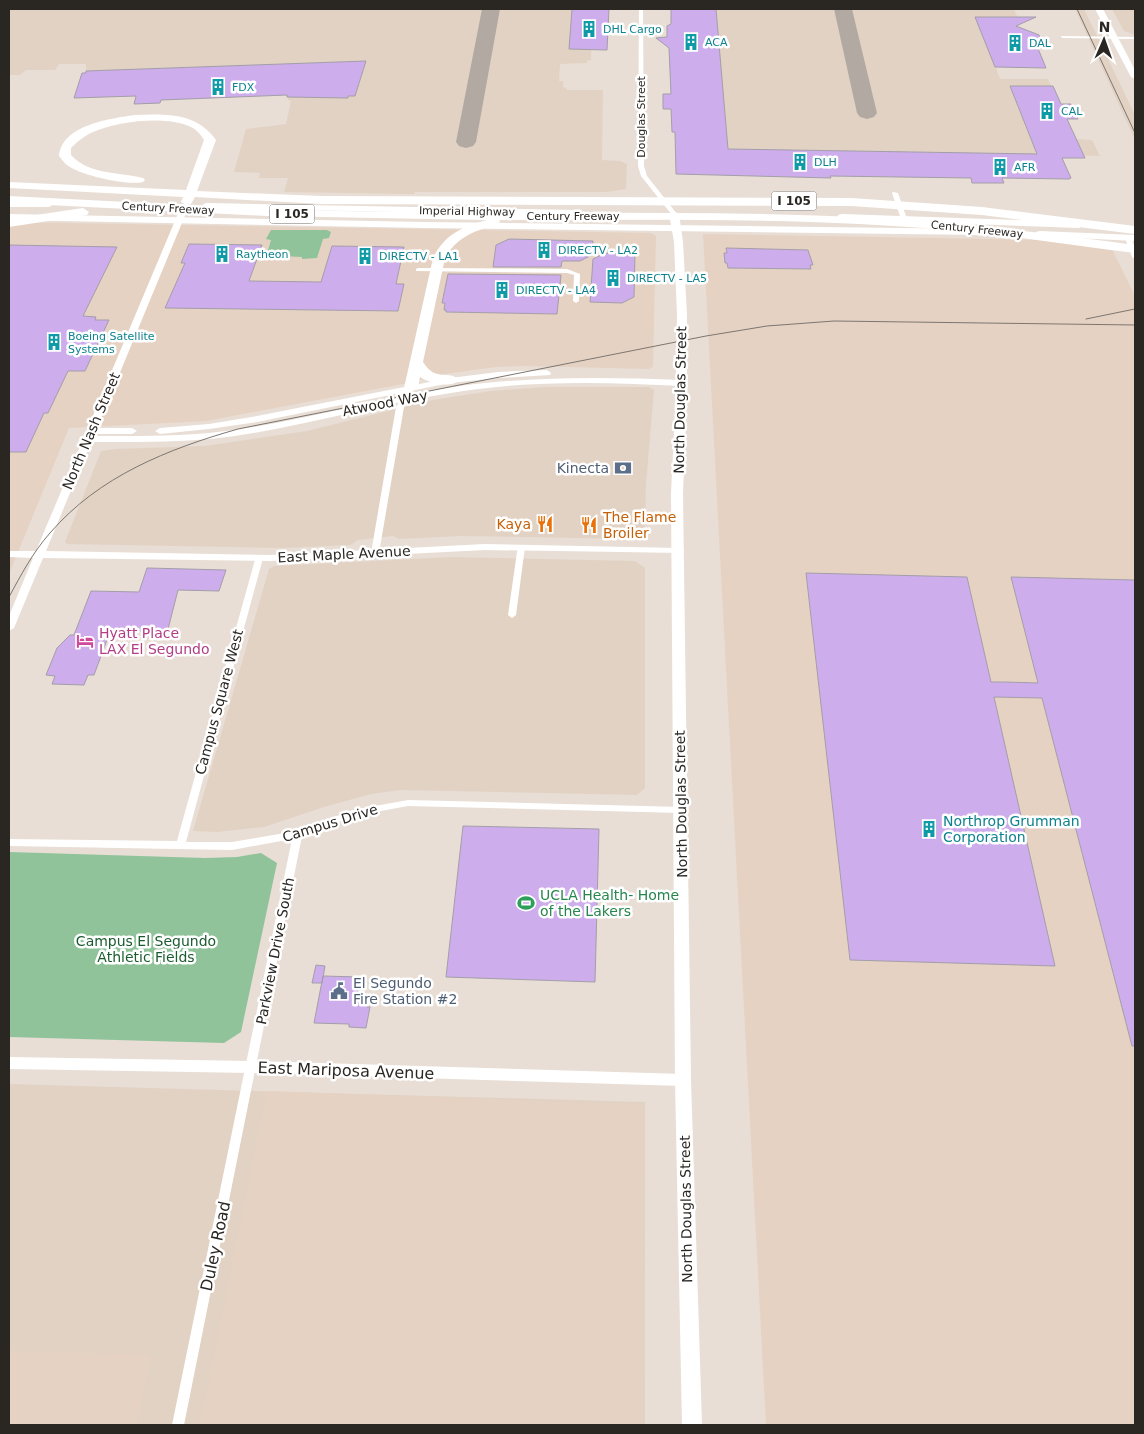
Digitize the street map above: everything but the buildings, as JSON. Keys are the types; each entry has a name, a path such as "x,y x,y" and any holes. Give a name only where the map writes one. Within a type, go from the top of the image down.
{"highway":[{"path":"185,206 210,140 204,131 195,125 182,121 147,118 109,123 79,135 66,148 69,162 89,172 105,175 286,194 321,200"},
{"name":"Century Freeway","path":"9,185 321,200 851,202 982,211 1116,227 1133,233"},
{"name":"Century Freeway","path":"9,200 313,215 570,215 758,217 880,221 1010,232 1135,249"},
{"path":"9,223 63,214 117,211 313,215"},
{"path":"407,394 413,370 417,363 438,258 443,248 457,235 496,221 570,215"},
{"path":"417,363 422,373 427,377 434,380 452,380"}],"main road":[{"path":"1099,9 1135,77"},
{"name":"Imperial Highway","path":"9,204 185,206 677,228 1133,233"},
{"path":"426,218 534,221 570,215 674,214 904,219 1116,227"},
{"name":"North Douglas Street","path":"674,214 677,228 683,380 678,492 683,1080 692,1425"},
{"name":"Imperial Highway","path":"9,217 267,222 426,218"},
{"path":"902,230 915,226 1013,226 1042,224"}],"street":[{"name":"Douglas Street","path":"641,9 640,166 644,176 674,214"},
{"path":"1063,37 1135,38"},
{"path":"895,192 904,219"},
{"name":"North Nash Street","path":"9,628 185,206"},
{"path":"1133,233 1135,257"},
{"path":"418,270 567,271 578,274 576,301"},
{"name":"Atwood Way","path":"89,435 184,438 234,433 407,394 452,380 525,373 683,380"},
{"name":"Atwood Way","path":"407,394 530,381 683,380"},
{"path":"376,553 400,407 407,394"},
{"path":"512,615 521,547"},
{"name":"East Maple Avenue","path":"9,554 259,558 450,548 521,547 679,551"},
{"name":"Campus Square West","path":"180,846 259,558"},
{"name":"Campus Drive","path":"9,842 232,846 298,834 353,813 408,803 681,810"},
{"name":"Parkview Drive South","path":"252,1067 298,834"},
{"name":"East Mariposa Avenue","path":"9,1063 252,1067 683,1080"},
{"name":"Duley Road","path":"178,1425 252,1067"}],"shaded area":[{"path":"9,9 592,9 591,60 587,61 587,63 560,64 559,81 563,81 563,87 567,90 603,90 602,160 620,161 627,164 626,189 607,192 415,192 414,194 284,192 288,178 259,178 260,173 234,172 246,129 286,124 291,101 288,100 288,92 86,74 86,64 59,64 55,70 26,70 20,75 9,75"},
{"path":"707,9 1014,9 1018,18 977,18 1000,79 1048,79 1075,139 1092,140 1100,156 676,149 707,20"},
{"path":"1075,9 1084,9 1135,115 1135,140"},
{"path":"1112,9 1135,9 1135,35 1124,31"},
{"path":"9,222 651,233 656,236 653,367 649,369 496,367 444,374 403,384 206,421 69,428 9,574"},
{"path":"703,234 1050,240 1112,249 1135,296 1135,1425 766,1425"},
{"path":"545,387 649,387 654,390 646,484 645,532 635,539 461,536 399,539 393,536 358,540 350,545 283,548 67,544 65,542 101,451 205,446 307,431 432,400 491,391"},
{"path":"452,557 635,561 645,568 645,788 637,795 401,790 371,794 264,827 217,832 193,831 269,569 274,566"},
{"path":"9,1084 645,1102 645,1425 9,1425"},
{"path":"267,1091 643,1105 640,1425 200,1425"},
{"path":"9,1351 151,1355 136,1425 9,1425"}],"green space":[{"path":"271,230 327,230 331,232 329,238 323,239 317,258 302,259 302,257 280,256 279,259 266,257 271,240 266,239"},
{"name":"Campus El Segundo Athletic Fields","path":"9,852 205,858 237,857 261,853 277,863 241,1032 224,1043 9,1037"}],"taxiway":[{"path":"466,142 491,9"},
{"path":"843,9 867,113"}],"tram line":[{"path":"1077,9 1135,133"},
{"path":"1086,319 1135,309"},
{"path":"9,597 44,540 69,513 90,496 136,467 186,446 238,429 706,336 767,326 834,321 1135,325"}],"place":[{"name":"DHL Cargo","path":"589,29"},
{"name":"ACA","path":"691,42"},
{"name":"DAL","path":"1015,43"},
{"name":"FDX","path":"218,87"},
{"name":"CAL","path":"1047,111"},
{"name":"DLH","path":"800,162"},
{"name":"AFR","path":"1000,167"},
{"name":"DIRECTV - LA2","path":"544,250"},
{"name":"Raytheon","path":"222,254"},
{"name":"DIRECTV - LA1","path":"365,256"},
{"name":"DIRECTV - LA5","path":"613,278"},
{"name":"DIRECTV - LA4","path":"502,290"},
{"name":"Boeing Satellite Systems","path":"54,342"},
{"name":"Kinecta","path":"623,468"},
{"name":"Kaya","path":"545,524"},
{"name":"The Flame Broiler","path":"589,525"},
{"name":"Hyatt Place LAX El Segundo","path":"85,641"},
{"name":"Northrop Grumman Corporation","path":"929,829"},
{"name":"UCLA Health- Home of the Lakers","path":"526,903"},
{"name":"El Segundo Fire Station #2","path":"339,991"}]}
